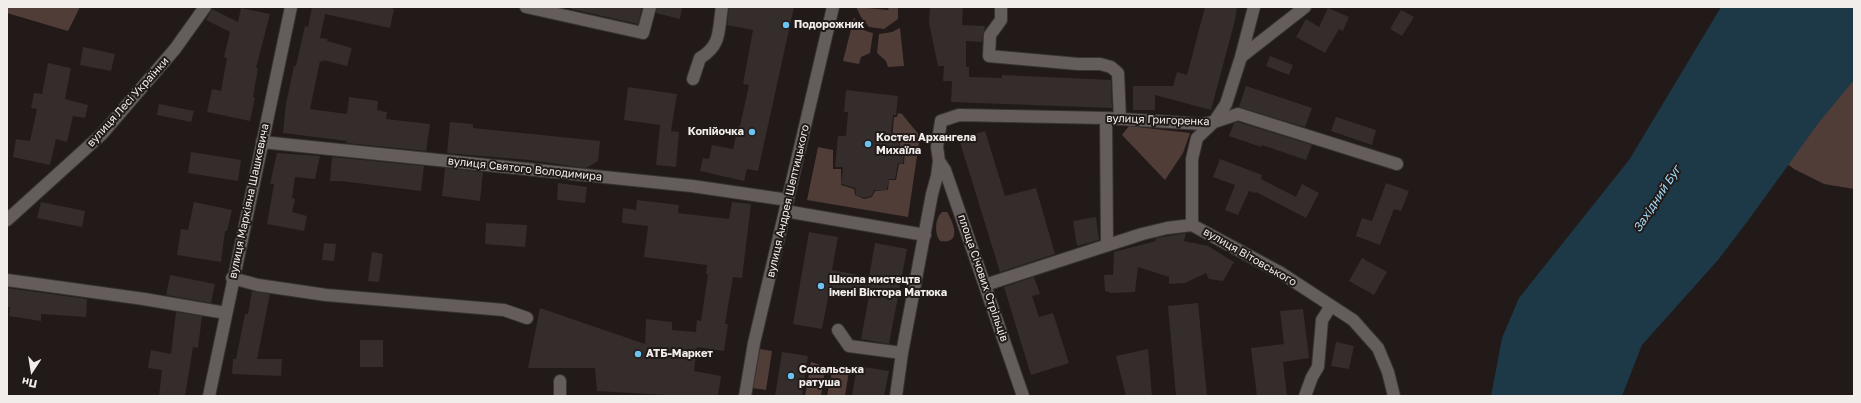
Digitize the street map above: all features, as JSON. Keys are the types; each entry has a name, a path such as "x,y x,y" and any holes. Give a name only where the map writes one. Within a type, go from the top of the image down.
{"street":[{"name":"вулиця Лесі Українки","path":"7,220 102,134 175,49 204,7"},
{"name":"вулиця Маркіяна Шашкевича","path":"209,396 232,278 291,7"},
{"path":"526,7 643,33 650,7"},
{"path":"694,79 700,58 710,52 717,42 722,7"},
{"name":"вулиця Андрея Шептицького","path":"746,396 754,344 833,7"},
{"path":"1002,7 1001,20 990,36 989,56 1078,64 1100,64 1111,67 1118,73 1120,119"},
{"path":"1192,225 1192,159 1197,138 1214,122 1226,104 1241,57 1254,7"},
{"path":"1241,57 1305,7"},
{"name":"вулиця Григоренка","path":"959,115 1106,118 1202,124 1214,122 1238,114 1397,164"},
{"name":"площа Січових Стрільців","path":"896,396 902,353 939,161 937,147 941,121 959,115"},
{"path":"1106,118 1107,244"},
{"name":"вулиця Святого Володимира","path":"262,142 692,186 925,235"},
{"name":"площа Січових Стрільців","path":"939,161 945,170 1023,396"},
{"name":"вулиця Вітовського","path":"985,285 1107,244 1167,228 1192,225 1281,273 1353,320 1378,348 1388,372 1394,396"},
{"path":"232,278 258,285 326,295 504,310 527,318"},
{"path":"7,280 226,312"},
{"path":"1305,396 1312,377 1318,367 1322,320 1331,306"},
{"path":"838,330 849,346 902,353"},
{"path":"560,381 560,396"}],"shaded area":[{"path":"7,7 80,7 68,31 7,13"},
{"path":"856,7 888,10 889,7 898,7 898,19 884,29 869,27 861,17"},
{"path":"854,17 861,28 873,33 870,53 861,57 859,64 843,61"},
{"path":"900,28 904,66 888,67 886,61 877,53 879,34 892,32"},
{"path":"1854,51 1854,189 1824,184 1794,169 1782,160"},
{"path":"898,113 902,114 920,136 908,217 807,200 818,147 833,150 833,169 841,169 841,185 854,189 855,195 864,199 872,197 875,191 888,190 889,180 896,180 899,164 904,164 905,150 900,149 900,144 898,141 892,140 894,117 897,117"},
{"path":"1129,126 1190,133 1183,153 1165,180 1122,135"},
{"path":"942,212 947,212 954,227 954,236 951,240 947,241 940,241 936,230 938,218"},
{"path":"760,349 772,351 766,390 753,388"},
{"path":"811,362 820,365 825,370 821,396 805,396"},
{"path":"838,368 849,371 845,396 827,396 832,372"}],"water":[{"name":"Західний Буг","path":"1721,7 1854,7 1854,80 1820,121 1718,260 1642,345 1622,396 1491,396 1502,338 1519,298 1629,160"}],"building":[{"path":"312,7 387,7 394,9 390,28 325,14 320,38 328,39 327,41 352,48 347,66 323,60 323,62 320,61 310,109 347,114 349,97 378,101 377,110 387,112 386,119 430,124 426,151 346,143 347,141 283,133 286,104 294,66 296,66 305,26 308,27"},
{"path":"571,7 642,7 638,24 571,9"},
{"path":"657,7 682,7 680,19 656,13"},
{"path":"729,7 794,7 758,171 747,169 744,181 700,171 703,158 709,159 712,145 733,149 738,126 740,126 749,85 743,84 753,30 727,25"},
{"path":"930,7 963,7 962,25 985,26 982,42 966,41 966,67 969,67 969,77 1002,78 1002,75 1111,80 1112,108 951,102 952,81 943,81 944,66 938,66 929,23"},
{"path":"1205,7 1237,7 1235,20 1211,110 1155,95 1155,110 1133,110 1133,86 1173,86 1177,72 1187,75"},
{"path":"241,8 270,14 256,68 258,68 253,97 255,98 250,121 207,112 212,89 221,91 227,58 224,57 230,32 206,20 212,9 238,22"},
{"path":"1328,8 1349,17 1343,31 1339,29 1325,53 1296,37 1306,19 1319,27"},
{"path":"1401,10 1414,17 1402,36 1390,29"},
{"path":"83,47 115,54 111,71 80,65"},
{"path":"1270,56 1293,65 1289,75 1266,66"},
{"path":"48,63 71,68 65,99 88,105 85,118 73,116 67,142 56,139 50,165 13,157 16,139 30,141 37,109 31,108 34,93 42,94"},
{"path":"1246,86 1312,108 1305,127 1239,107"},
{"path":"628,87 677,94 671,131 679,132 676,167 656,165 660,125 624,120"},
{"name":"Костел Архангела Михаїла","path":"846,90 898,96 896,115 893,115 890,141 898,142 904,153 903,164 898,163 895,179 889,179 887,190 874,190 872,196 864,198 856,195 855,188 841,184 843,167 835,167 838,136 846,136 848,112 844,112"},
{"path":"159,104 194,111 191,122 157,115"},
{"path":"1336,117 1376,130 1372,145 1331,131"},
{"path":"450,122 473,124 473,128 600,141 598,161 586,168 529,160 447,153"},
{"path":"1238,122 1312,145 1306,160 1262,145 1261,147 1229,136 1234,123"},
{"path":"985,131 1005,196 1036,188 1055,254 1000,272 959,139"},
{"path":"191,152 241,160 238,181 188,173"},
{"path":"277,153 320,156 315,179 295,177 292,198 295,199 292,212 307,216 304,231 267,224 274,184 270,184"},
{"path":"332,157 424,166 421,191 341,181 330,181"},
{"path":"1220,159 1262,175 1261,179 1296,197 1302,184 1319,193 1306,218 1256,192 1249,191 1238,215 1225,210 1235,185 1213,177"},
{"path":"445,168 483,172 480,201 442,196"},
{"path":"558,183 587,187 585,203 557,200"},
{"path":"1386,183 1409,191 1401,211 1394,209 1380,245 1356,236 1362,218 1372,221"},
{"path":"637,200 679,205 678,213 729,219 732,202 751,204 742,278 733,277 725,324 728,324 724,351 697,347 694,371 721,376 718,396 683,396 597,391 595,368 528,368 540,308 645,344 646,319 672,322 672,330 696,332 697,320 701,321 708,274 706,274 707,265 644,257 648,226 622,223 623,208 636,210"},
{"path":"41,202 85,211 82,227 37,218"},
{"path":"194,202 232,210 227,231 225,231 221,262 177,255 181,229 188,230"},
{"path":"1096,217 1099,240 1077,246 1073,221"},
{"path":"486,223 527,225 525,247 485,244"},
{"path":"809,232 838,237 832,270 869,277 875,243 907,249 889,344 861,339 869,296 842,291 841,295 829,293 822,329 793,324"},
{"path":"1186,233 1184,241 1208,246 1234,262 1223,281 1209,279 1206,273 1185,283 1169,284 1169,277 1138,267 1135,292 1112,293 1105,291 1104,275 1113,275 1114,252 1156,241 1156,238"},
{"path":"324,243 336,244 334,261 322,260"},
{"path":"372,252 383,254 379,282 368,281"},
{"path":"1362,258 1387,272 1374,295 1349,281"},
{"path":"170,275 215,284 211,303 166,295"},
{"path":"1034,277 1040,294 1032,296 1039,317 1053,313 1069,363 1031,375 1004,287"},
{"path":"7,288 87,299 86,317 41,314 41,321 9,316 10,307 7,307"},
{"path":"252,291 270,294 257,359 282,359 281,376 232,374 233,359 236,359 245,314 248,314"},
{"path":"1198,303 1207,396 1176,396 1168,306"},
{"path":"1303,309 1309,358 1283,362 1287,396 1257,396 1251,348 1284,344 1280,311"},
{"path":"176,312 202,316 198,348 193,347 185,396 159,396 162,370 148,368 151,350 171,354"},
{"path":"360,340 383,340 383,367 360,367"},
{"path":"1336,342 1354,346 1349,369 1331,366"},
{"path":"1148,349 1152,396 1126,396 1116,356"},
{"name":"Сокальська ратуша","path":"782,352 808,356 802,396 775,396"},
{"path":"857,366 889,371 884,396 852,396"}],"place":[{"name":"Подорожник","path":"786,25"},
{"name":"Копійочка","path":"752,132"},
{"name":"Костел Архангела Михаїла","path":"868,144"},
{"name":"Школа мистецтв імені Віктора Матюка","path":"821,286"},
{"name":"АТБ-Маркет","path":"638,354"},
{"name":"Сокальська ратуша","path":"791,376"}]}
